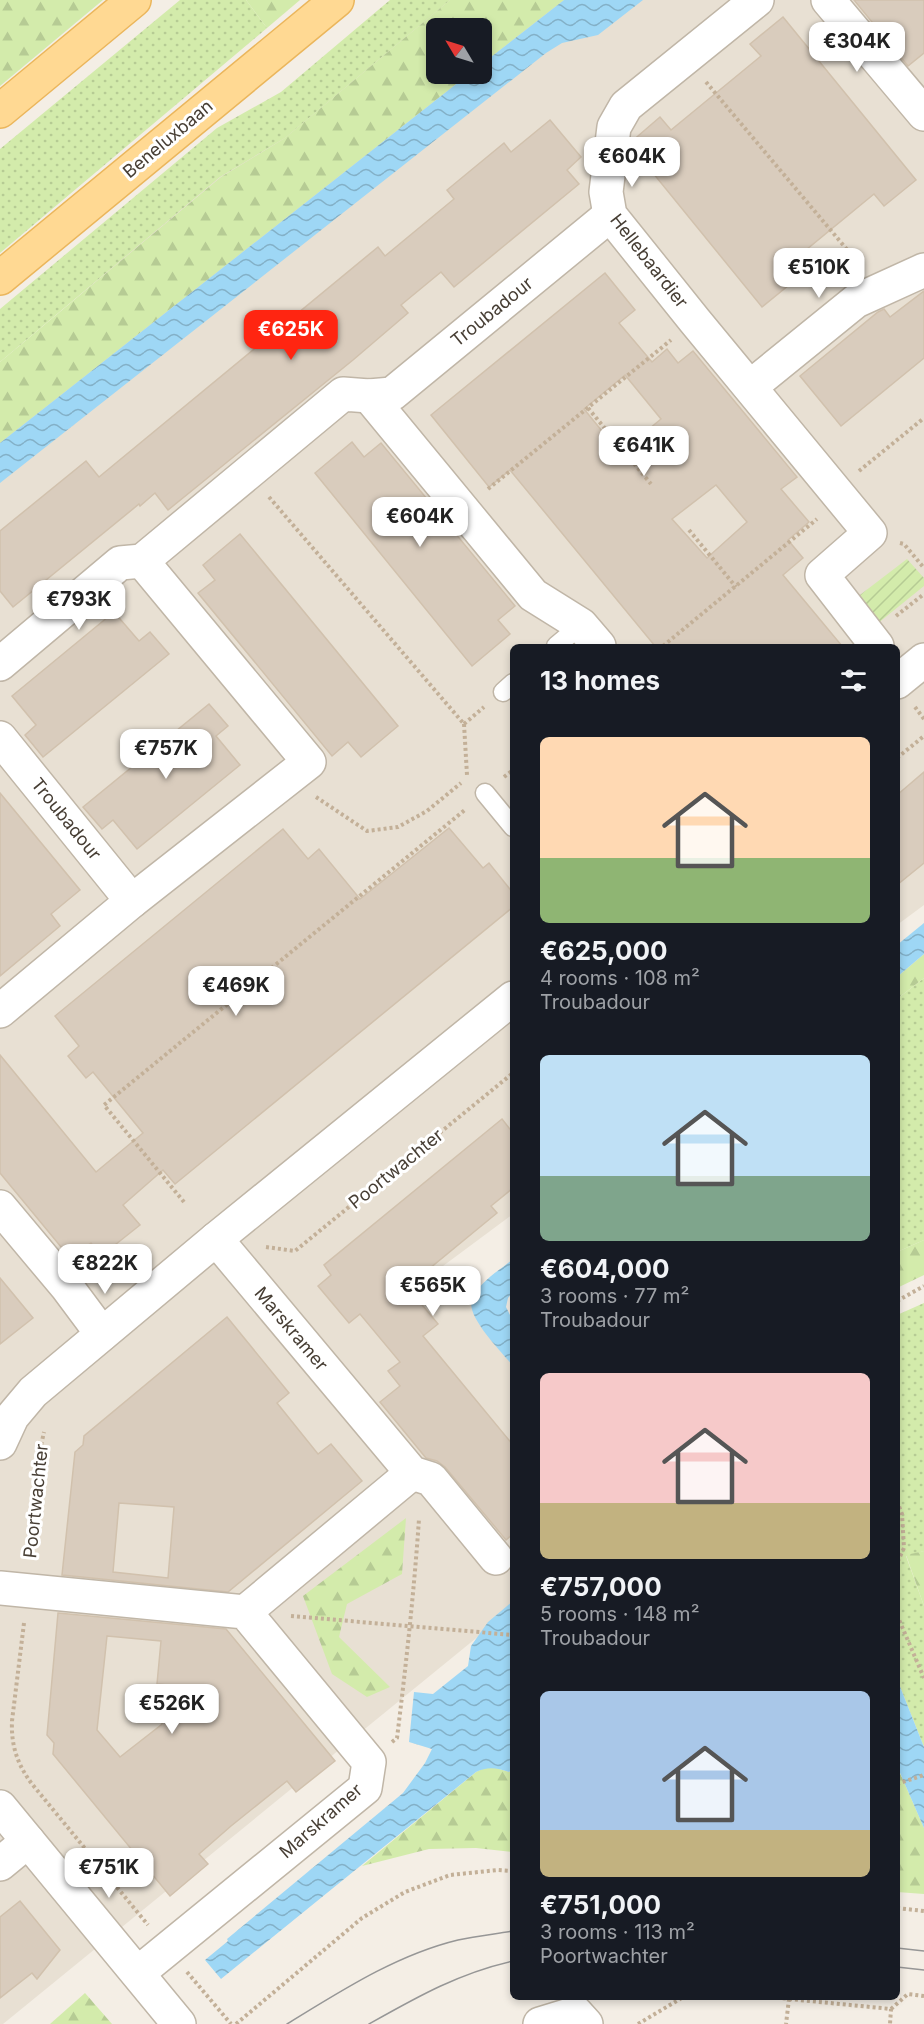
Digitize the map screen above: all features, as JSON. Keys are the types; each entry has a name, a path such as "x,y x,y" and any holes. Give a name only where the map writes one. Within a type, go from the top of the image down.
{"main road":[{"path":"0,111 134,0"},
{"name":"Beneluxbaan","path":"0,278 337,0"}],"street":[{"name":"Hellebaardier","path":"757,0 626,106 614,127 606,192 610,215 870,533 822,575 875,644"},
{"path":"828,0 924,114"},
{"name":"Troubadour","path":"0,664 120,563 142,561 343,394 369,396 392,394 610,215"},
{"path":"750,387 856,301 924,270"},
{"path":"369,396 533,596 590,636"},
{"path":"0,1011 132,901 309,762 142,561"},
{"name":"Troubadour","path":"0,738 132,901"},
{"path":"0,1443 12,1417 26,1398 102,1334 226,1252 510,1001"},
{"path":"0,1207 67,1287 102,1334"},
{"name":"Marskramer","path":"226,1252 418,1475 431,1479 496,1558"},
{"path":"14,1589 245,1612 418,1475"},
{"name":"Marskramer","path":"138,1973 365,1788 369,1762 245,1612"},
{"path":"0,1807 179,2024"},
{"path":"0,1864 28,1841"},
{"path":"540,2024 576,2013 586,2024"}],"lane":[{"path":"563,644 590,636"},
{"path":"485,793 510,823"}],"path":[{"path":"686,59 881,290"},
{"path":"462,510 695,321"},
{"path":"588,408 651,484"},
{"path":"665,644 736,587 924,418"},
{"path":"248,473 464,724 467,778 427,811 398,827 367,831 288,778"},
{"path":"689,530 736,587"},
{"path":"900,756 924,736"},
{"path":"184,1202 104,1105 510,772"},
{"name":"Poortwachter","path":"226,1252 259,1246 295,1251 510,1075"},
{"path":"900,1299 924,1286"},
{"name":"Poortwachter","path":"47,1427 40,1444 14,1589 12,1734 18,1761 32,1784 167,1948 234,2024"},
{"path":"369,1762 397,1738 411,1626 418,1475"},
{"path":"900,1509 904,1548 900,1557"},
{"path":"245,1612 510,1635"},
{"path":"900,1622 924,1678"},
{"path":"900,1783 924,1775"},
{"path":"234,2024 363,1918 405,1892 450,1875 510,1871"},
{"path":"900,1908 924,1911"},
{"path":"890,2024 891,2009 908,1994 924,1996"},
{"path":"638,2024 678,2000"},
{"path":"786,2024 789,2000"},
{"path":"799,2000 891,2009"}],"shaded area":[{"path":"418,0 924,0 924,905 900,923 900,644 510,644 510,1216 443,1266 510,1350 510,1610 3,2024 0,2024 0,365"}],"green space":[{"path":"0,0 103,0 0,86"},
{"path":"180,0 246,0 267,28 0,253 0,149"},
{"path":"246,0 300,0 267,28"},
{"path":"390,0 450,0 285,138 220,177 0,362 0,309 217,128 281,92"},
{"path":"450,0 564,0 492,56 492,18 428,18"},
{"path":"426,20 426,84 456,84 0,443 0,362 221,177 285,138"},
{"path":"907,559 924,578 924,586 877,624 856,598"},
{"path":"924,954 924,978 900,997 900,974"},
{"path":"924,978 924,1240 900,1251 900,997"},
{"path":"924,1240 924,1275 900,1287 900,1251"},
{"path":"924,1303 924,1551 906,1556 924,1606 924,1747 900,1687 900,1314"},
{"path":"406,1518 402,1574 347,1604 339,1637 390,1687 367,1697 332,1674 303,1596"},
{"path":"924,1551 924,1606 906,1555"},
{"path":"484,1768 510,1771 510,1852 476,1848 429,1849 362,1866 476,1772"},
{"path":"900,1773 924,1828 924,1894 900,1892"},
{"path":"85,1993 112,2024 50,2024"}],"water":[{"path":"564,0 643,0 598,35 562,43 546,53 0,483 0,443 456,84 492,84 492,56"},
{"path":"924,923 924,954 900,974 900,943"},
{"path":"510,1261 510,1296 506,1307 510,1315 510,1363 479,1324 471,1306 475,1293 490,1277"},
{"path":"510,1604 510,1771 492,1768 476,1772 221,1979 205,1960 228,1941 227,1939 403,1793 425,1763 432,1749 409,1742 414,1692 433,1694 468,1666 471,1646 488,1622"},
{"path":"900,1687 924,1747 924,1828 900,1773"}],"building":[{"path":"854,0 924,0 924,53 908,66"},
{"path":"783,17 916,180 884,206 874,194 784,268 794,281 762,307 631,146 631,142 660,117 671,130 761,56 750,44"},
{"path":"550,120 581,157 567,170 579,184 454,287 441,272 401,305 408,313 168,510 155,493 13,607 0,591 0,531 86,461 99,477 378,247 385,256 454,199 447,190 504,143 511,152"},
{"path":"605,273 635,310 619,323 652,362 667,349 678,363 693,351 797,477 781,489 809,522 788,540 803,558 783,575 840,644 653,644 510,470 489,487 431,415","holes":["625,375 661,419 620,453 584,409","716,485 747,522 707,558 672,519"]},
{"path":"924,291 924,358 841,426 800,376 878,312 884,309 890,317"},
{"path":"352,442 364,457 381,443 515,606 498,620 510,634 472,666 315,473"},
{"path":"240,534 398,726 361,757 348,742 332,756 198,593 215,580 203,565"},
{"path":"114,612 139,641 150,632 169,654 43,757 25,735 36,725 12,696"},
{"path":"209,704 228,726 216,736 240,765 137,849 113,820 102,829 83,807"},
{"path":"924,772 924,863 900,883 900,792"},
{"path":"0,793 80,890 51,914 60,926 0,976"},
{"path":"449,828 483,868 489,863 510,889 510,909 175,1184 163,1170 123,1205 140,1225 101,1256 91,1243 71,1259 0,1173 0,1055 96,1172 143,1133 93,1072 86,1078 68,1056 79,1046 55,1016 283,829 308,859 319,849 360,899"},
{"path":"502,1119 510,1129 510,1190 491,1206 497,1213 407,1287 438,1324 423,1336 510,1441 510,1537 506,1540 445,1467 437,1461 426,1458 380,1402 400,1386 388,1371 400,1362 360,1314 349,1323 318,1286 331,1275 324,1265"},
{"path":"0,1278 33,1318 0,1344"},
{"path":"227,1317 289,1393 277,1403 318,1454 331,1444 362,1481 228,1592 62,1575 75,1452 83,1445 84,1436","holes":["119,1503 174,1507 168,1578 113,1572"]},
{"path":"58,1613 226,1629 335,1761 296,1792 287,1781 231,1826 199,1854 208,1864 170,1896 53,1754 54,1743 47,1735","holes":["107,1636 161,1641 157,1684 190,1687 161,1725 120,1757 97,1730"]},
{"path":"20,1901 60,1950 37,1979 32,1973 0,1998 0,1917"}],"tram line":[{"path":"287,2024 391,1964 458,1940 510,1931"},
{"path":"900,1948 924,1951"},
{"path":"369,2024 421,1995 456,1979 510,1962"},
{"path":"900,1967 924,1970"}]}
